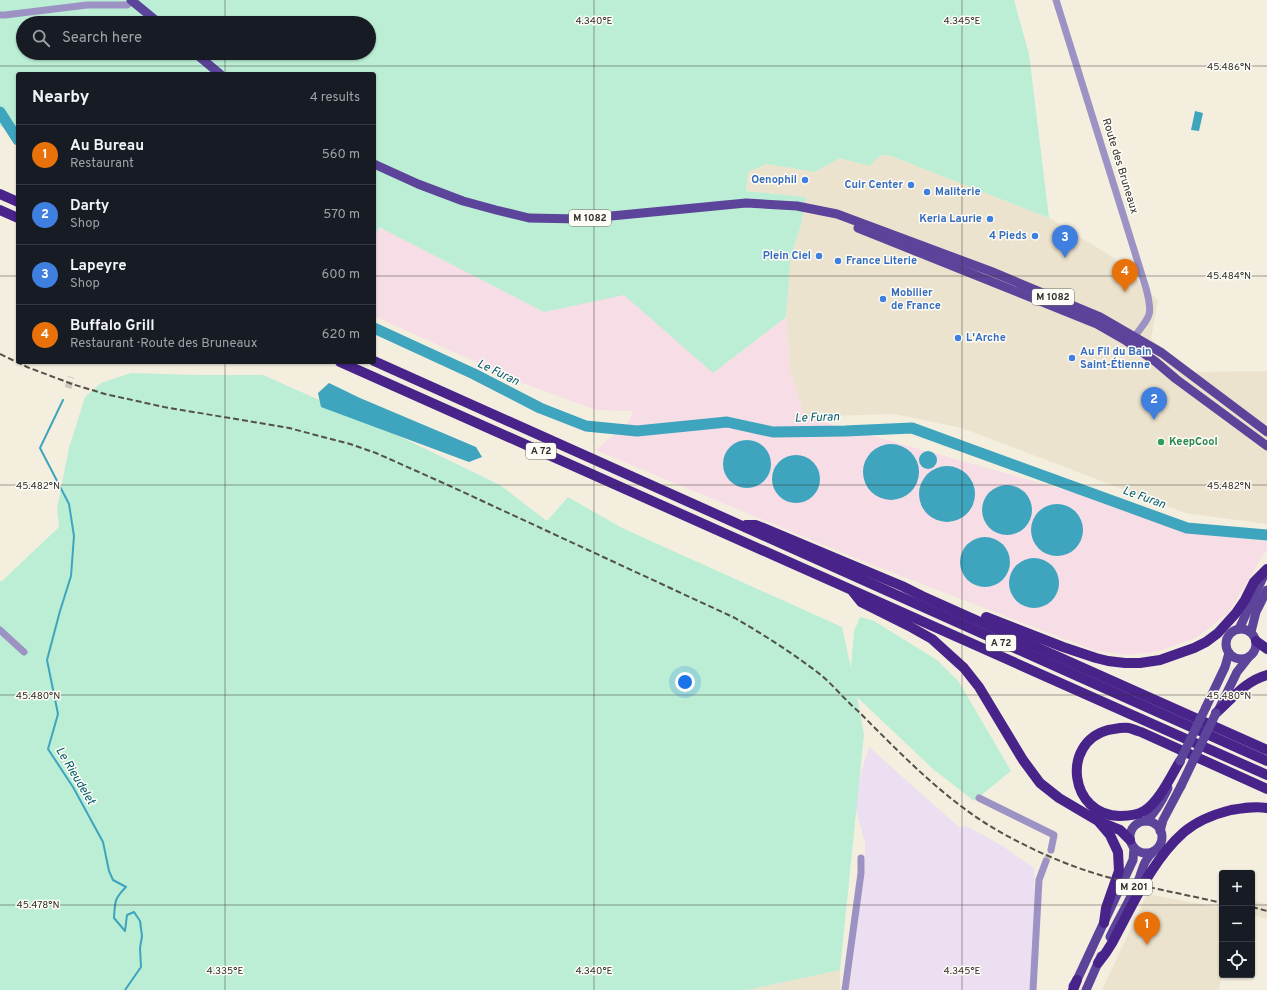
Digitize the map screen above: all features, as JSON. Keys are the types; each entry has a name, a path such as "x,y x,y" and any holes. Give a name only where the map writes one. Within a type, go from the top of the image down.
{"highway":[{"path":"0,194 16,201"},
{"path":"0,210 16,217"},
{"name":"A 72","path":"376,362 1267,761"},
{"name":"A 72","path":"344,364 1267,775"},
{"path":"736,524 756,525 902,586 1267,750"},
{"path":"902,586 1083,654 1108,661 1140,663 1160,660 1194,648 1206,642 1218,633 1236,613 1245,600 1254,582 1267,569"},
{"path":"852,590 861,602 932,639 964,668 980,687 1024,760 1040,783 1059,798 1098,821 1120,830 1132,844"},
{"path":"1254,637 1267,650"},
{"path":"1216,714 1253,680 1267,675"},
{"path":"1180,761 1156,800 1144,810 1129,816 1112,816 1098,811 1088,802 1080,791 1077,779 1077,765 1081,751 1091,739 1103,732 1116,728 1129,728 1267,789"},
{"path":"1098,963 1111,944 1164,852 1185,831 1204,819 1221,812 1241,808 1267,808"},
{"path":"1098,821 1110,835 1118,852 1119,858 1119,871 1106,908 1104,923"},
{"name":"M 201","path":"1073,990 1077,980"}],"main road":[{"path":"132,1 150,16"},
{"path":"203,60 218,72"},
{"name":"M 1082","path":"376,165 463,201 529,218 580,220 746,203 797,206 837,214 990,271 1100,317 1162,353 1267,432"},
{"name":"M 1082","path":"814,210 835,220 1097,324 1125,340 1267,446"},
{"path":"1173,376 1179,366"},
{"path":"1239,629 1267,569"},
{"path":"1160,831 1163,820 1237,672 1254,652 1256,647 1254,637 1256,612 1267,590"},
{"path":"1248,658 1235,658 1229,652 1226,644 1228,637 1234,630 1239,629 1246,630 1254,637"},
{"path":"1146,821 1155,824 1160,831 1162,840 1158,848 1153,852 1142,853 1132,844 1131,830 1138,823 1146,821 1154,814 1162,802 1225,667 1229,652"},
{"name":"M 201","path":"1077,980 1133,860 1132,844"},
{"name":"M 201","path":"1086,990 1139,878 1144,861 1153,852"},
{"path":"1070,990 1077,980"}],"street":[{"name":"Route des Bruneaux","path":"1056,0 1151,305 1149,318 1134,336"},
{"path":"0,15 87,5 127,5 132,1"},
{"path":"1125,340 1134,336"},
{"path":"0,630 24,652"},
{"path":"979,798 1054,835 1051,850"},
{"path":"845,990 861,874 861,858"},
{"path":"1033,990 1039,880 1046,861"}],"shaded area":[{"path":"881,155 891,156 1049,218 1114,258 1158,300 1151,339 1194,372 1267,371 1267,524 1185,513 962,428 894,414 805,417 790,370 786,317 791,255 801,225 806,197 746,191 748,172 766,164 815,172 840,158 869,166"},
{"path":"379,227 544,312 624,294 713,373 786,317 790,370 805,417 1090,497 1184,530 1267,542 1267,549 1228,613 1196,638 1159,651 1130,655 1096,651 860,560 595,450 628,423 633,411 596,410 520,382 376,317 376,233"},
{"path":"869,747 960,828 965,825 1001,845 1034,868 1035,905 1030,990 849,990 865,863 865,843 853,799"},
{"path":"1147,894 1219,907 1219,978 1221,978 1219,990 1102,990"},
{"path":"1255,901 1267,904 1267,919 1255,916"},
{"path":"840,970 840,990 747,990"}],"green space":[{"path":"0,0 1014,0 1029,54 1049,218 891,156 881,155 869,166 840,158 815,172 766,164 748,172 746,191 806,197 801,225 791,255 786,317 713,373 624,295 544,312 379,227 376,233 376,72 16,72 16,134 0,126"},
{"path":"131,373 263,375 380,427 500,485 547,521 568,497 622,528 842,627 851,668 854,631 860,617 874,621 937,660 959,682 1011,771 974,801 933,769 857,697 864,734 840,970 747,990 0,990 0,581 2,581 59,527 57,508 69,448 85,397 101,383"}],"water":[{"path":"1195,111 1203,113 1199,131 1191,130"},
{"path":"329,383 360,398 476,447 482,457 469,462 321,407 318,393"},
{"path":"742,440 752,440 761,444 767,450 771,459 771,469 767,478 761,484 752,488 742,488 733,484 727,478 723,469 723,459 727,450 733,444"},
{"path":"891,444 902,446 911,452 917,461 919,472 917,483 911,492 902,498 891,500 880,498 871,492 865,483 863,472 865,461 871,452 880,446"},
{"path":"928,451 935,453 937,460 935,467 928,469 921,467 919,460 921,453"},
{"path":"791,455 801,455 810,459 816,465 820,474 820,484 816,493 810,499 801,503 791,503 782,499 776,493 772,484 772,474 776,465 782,459"},
{"path":"942,466 952,466 967,474 973,483 975,494 973,505 967,514 952,522 942,522 931,517 924,510 919,499 919,489 924,478 931,471"},
{"path":"1002,485 1012,485 1025,492 1032,505 1032,515 1025,528 1012,535 1002,535 993,531 986,524 982,515 982,505 986,496 993,489"},
{"path":"1057,504 1067,506 1075,512 1081,520 1083,530 1081,540 1075,548 1067,554 1057,556 1047,554 1039,548 1033,540 1031,530 1033,520 1039,512 1047,506"},
{"path":"985,537 995,539 1003,544 1008,552 1010,562 1008,572 1003,580 995,585 985,587 975,585 967,580 962,572 960,562 962,552 967,544 975,539"},
{"path":"1029,558 1039,558 1052,565 1059,578 1059,588 1052,601 1039,608 1029,608 1020,604 1013,597 1009,588 1009,578 1013,569 1020,562"}],"waterway":[{"name":"Le Furan","path":"0,112 16,137"},
{"name":"Le Furan","path":"376,329 474,374 540,408 586,426 637,431 727,422 773,432 912,428 1187,528 1267,535"},
{"name":"Le Rieudelet","path":"63,400 40,448 69,504 74,536 71,576 47,660 58,714 48,749 73,787 103,842 109,871 113,880 126,887 116,901 114,918 125,931 127,915 134,912 140,921 142,936 140,948 141,967 125,990"}],"tunnel":[{"path":"68,388 71,377"},
{"path":"1046,861 1051,850"}],"railway":[{"path":"0,354 16,362"},
{"path":"21,364 72,384 105,394 164,407 289,428 350,444 376,453 450,486 735,618 768,638 821,675 904,757 937,787 972,814 1003,834 1047,855 1092,873 1219,902"},
{"path":"1255,908 1267,911"}],"place":[{"name":"Oenophil","path":"805,180"},
{"name":"Cuir Center","path":"911,185"},
{"name":"Maliterie","path":"927,192"},
{"name":"Keria Laurie","path":"990,219"},
{"name":"4 Pieds","path":"1035,236"},
{"name":"Plein Ciel","path":"819,256"},
{"name":"Lapeyre","path":"1065,258"},
{"name":"France Literie","path":"838,261"},
{"name":"Buffalo Grill","path":"1125,292"},
{"name":"Mobilier de France","path":"883,299"},
{"name":"L'Arche","path":"958,338"},
{"name":"Au Fil du Bain Saint-Étienne","path":"1072,358"},
{"name":"Darty","path":"1154,420"},
{"name":"KeepCool","path":"1161,442"},
{"name":"Au Bureau","path":"1147,945"}]}
